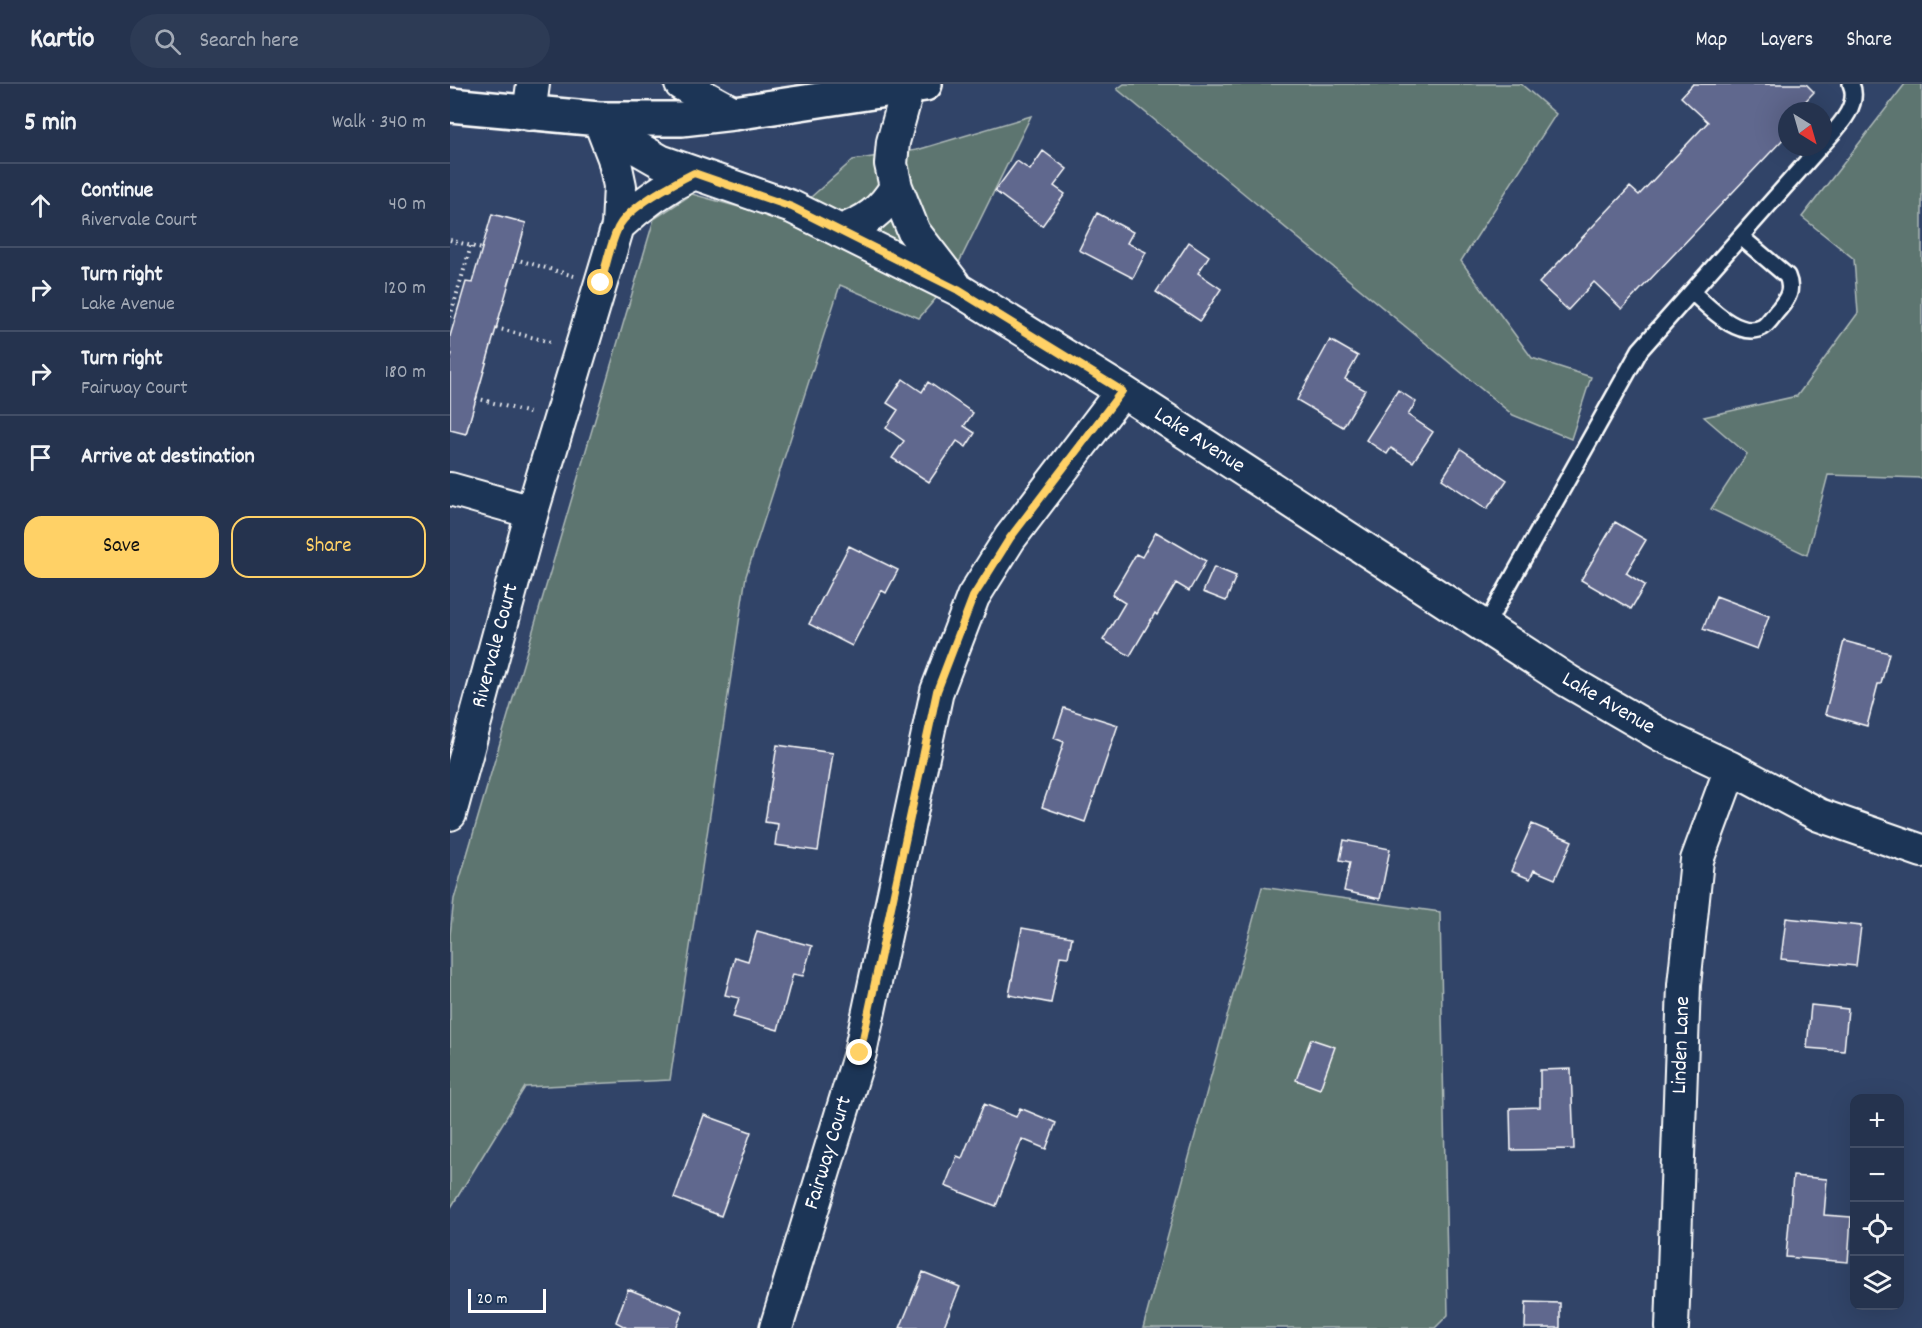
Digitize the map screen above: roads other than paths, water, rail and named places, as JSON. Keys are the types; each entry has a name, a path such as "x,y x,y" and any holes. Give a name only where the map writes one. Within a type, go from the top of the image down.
{"main road":[{"path":"450,105 531,99 599,119 682,119 915,85"}],"street":[{"path":"681,84 734,113"},
{"path":"915,85 893,142 891,164 896,187 914,232 958,290"},
{"name":"Lake Avenue","path":"599,119 632,145 651,156 792,207 958,290 1122,391 1568,681 1660,735 1731,768 1819,815 1922,850"},
{"name":"Rivervale Court","path":"450,814 532,512 618,226 621,186 614,158 599,119"},
{"path":"618,226 652,196 694,173"},
{"path":"840,231 861,224 877,213 888,201 896,187"},
{"name":"Fairway Court","path":"776,1328 860,1053 937,691 973,597 979,587 1010,538 1122,391"},
{"path":"450,489 532,512"},
{"name":"Linden Lane","path":"1672,1328 1684,985 1698,860 1731,768"}],"lane":[{"path":"1832,134 1848,116 1854,89 1851,84"},
{"path":"1485,627 1640,350 1813,156"},
{"path":"1692,292 1736,328 1749,331 1764,326 1789,297 1790,283 1787,276 1741,237"}]}
